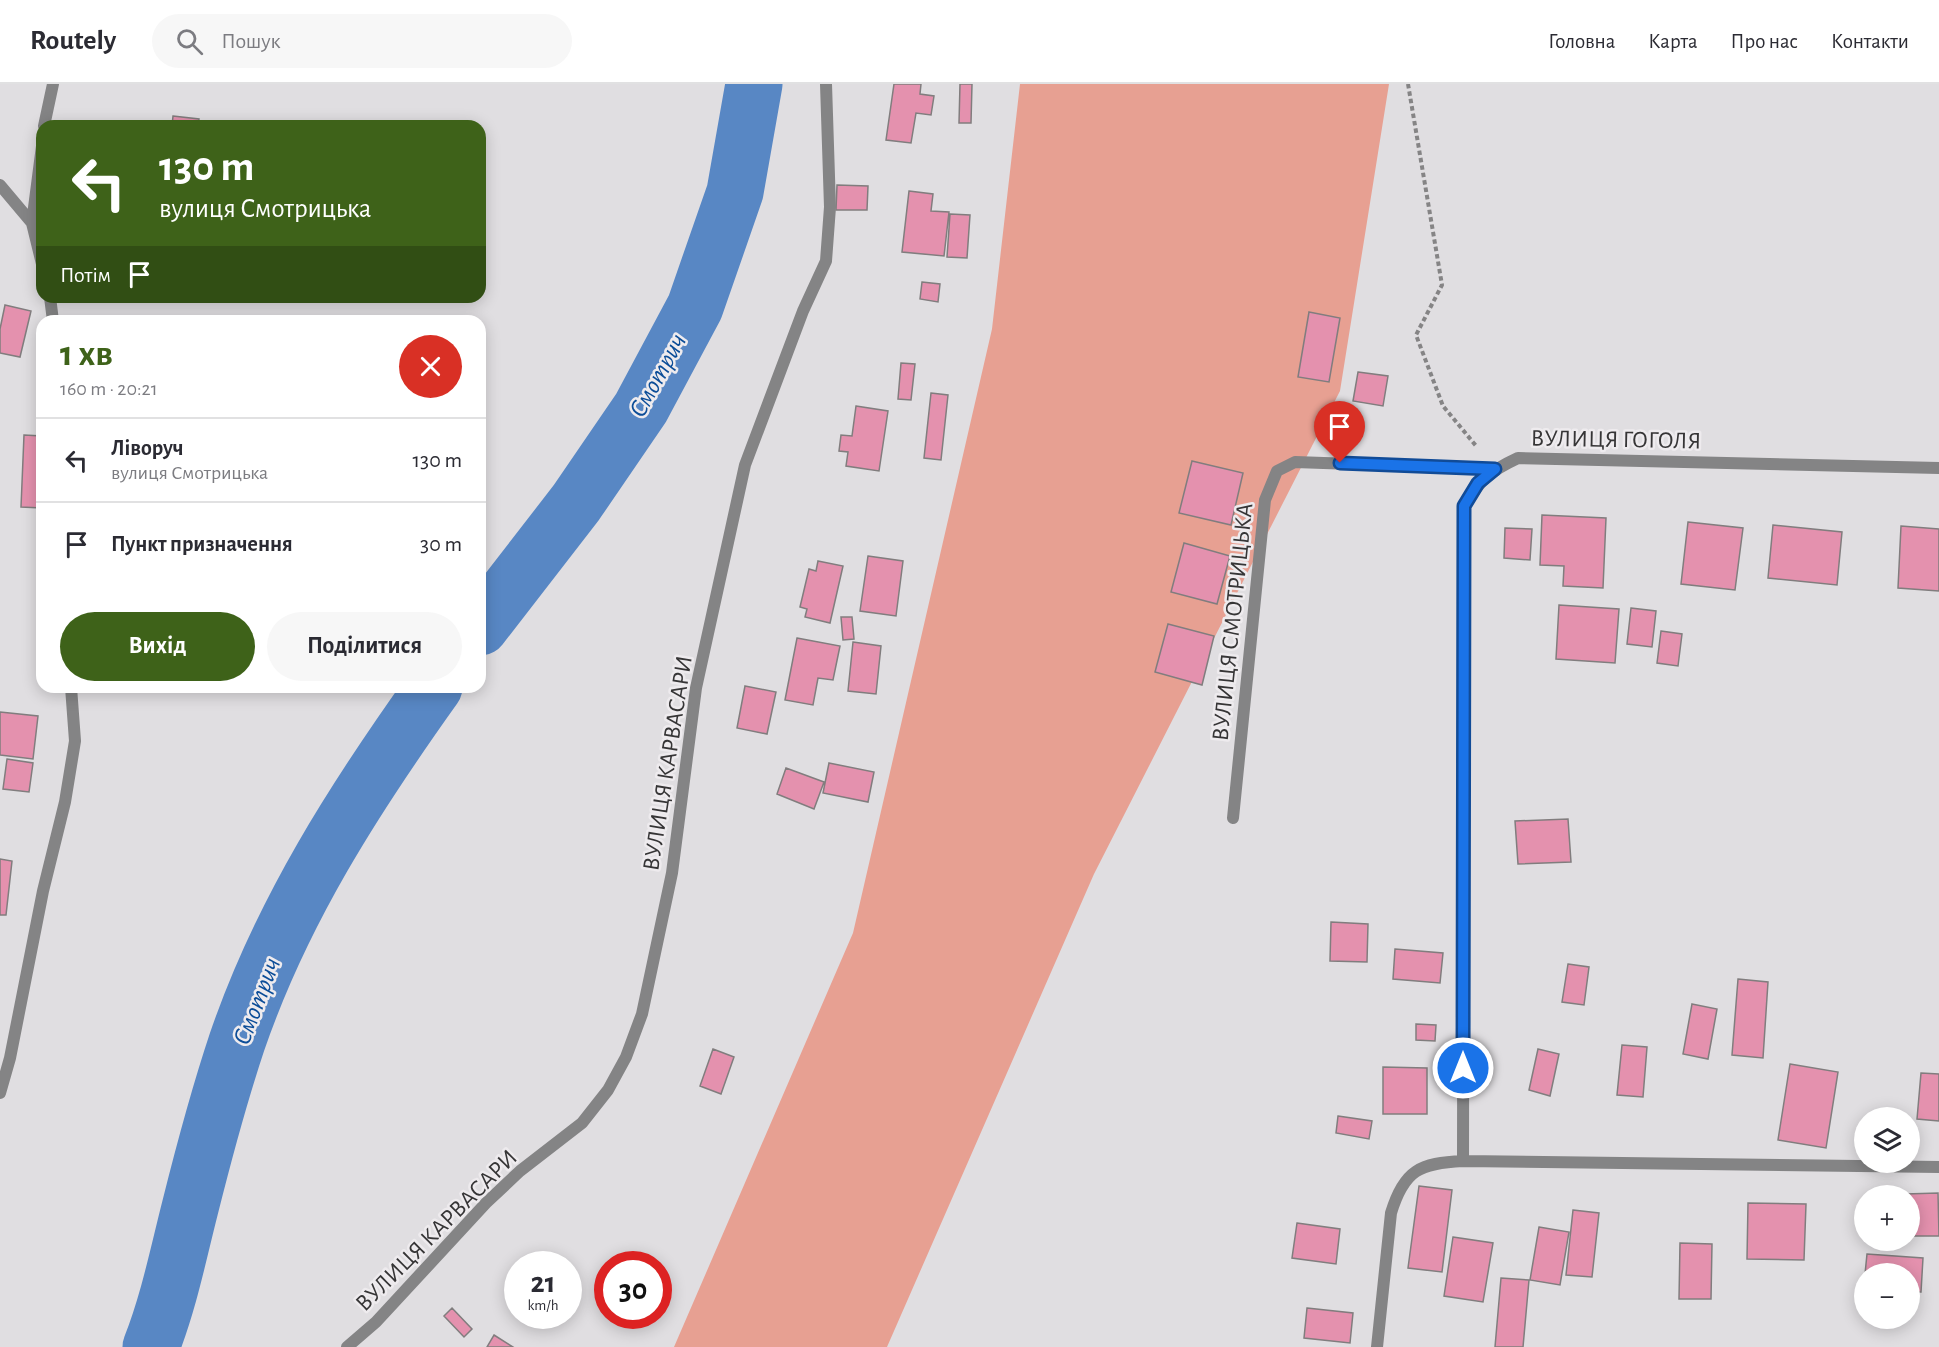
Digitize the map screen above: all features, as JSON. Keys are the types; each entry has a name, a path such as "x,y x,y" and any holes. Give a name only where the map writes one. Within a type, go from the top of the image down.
{"street":[{"path":"46,120 53,84"},
{"name":"ВУЛИЦЯ КАРВАСАРИ","path":"347,1347 376,1322 486,1203 520,1171 582,1123 608,1090 626,1057 642,1014 658,944 672,873 696,688 745,465 803,311 826,261 830,207 826,84"},
{"path":"0,185 32,223"},
{"path":"36,192 32,223 36,239"},
{"name":"ВУЛИЦЯ ГОГОЛЯ","path":"1463,1161 1464,506 1478,483 1495,469 1518,458 1939,468"},
{"name":"ВУЛИЦЯ СМОТРИЦЬКА","path":"1233,818 1264,500 1277,471 1295,462 1495,469"},
{"path":"0,1093 10,1058 75,741 71,693"},
{"path":"1377,1347 1391,1213 1397,1194 1417,1170 1430,1164 1463,1161 1939,1167"}],"path":[{"path":"1408,84 1442,285 1416,335 1443,406 1495,469"}],"shaded area":[{"path":"1020,84 1389,84 1340,391 1094,874 887,1347 674,1347 853,933 992,329"}],"building":[{"path":"894,84 921,84 920,94 934,96 931,115 916,113 911,143 886,140"},
{"path":"960,84 972,84 971,123 959,123"},
{"path":"173,116 199,119 199,120 173,120"},
{"path":"837,185 868,186 867,210 836,210"},
{"path":"909,191 933,194 931,211 949,212 944,256 902,252"},
{"path":"950,214 970,215 967,258 947,257"},
{"path":"922,282 940,284 938,302 920,299"},
{"path":"5,305 31,311 20,357 0,353 0,329"},
{"path":"1309,312 1340,318 1329,382 1298,377"},
{"path":"901,363 915,364 911,400 898,399"},
{"path":"1358,372 1388,376 1383,406 1353,401"},
{"path":"931,393 948,395 941,460 924,458"},
{"path":"856,406 888,411 879,471 846,466 848,452 839,451 841,435 852,436"},
{"path":"24,435 36,436 36,508 21,507"},
{"path":"1192,461 1243,473 1231,525 1179,513"},
{"path":"1542,515 1606,518 1603,588 1563,586 1564,566 1540,565"},
{"path":"1688,522 1743,528 1735,590 1681,584"},
{"path":"1773,525 1842,532 1837,585 1768,578"},
{"path":"1901,526 1939,529 1939,591 1898,588"},
{"path":"1505,528 1532,529 1530,560 1504,558"},
{"path":"1184,543 1230,556 1217,604 1171,592"},
{"path":"868,556 903,561 896,616 860,611"},
{"path":"818,561 843,566 830,623 805,617 807,609 800,607 809,569 816,571"},
{"path":"1559,605 1619,609 1615,663 1556,659"},
{"path":"1631,608 1656,611 1652,647 1627,644"},
{"path":"841,617 852,617 854,639 843,640"},
{"path":"1168,624 1214,636 1202,685 1155,672"},
{"path":"1661,631 1682,634 1678,666 1657,663"},
{"path":"797,638 840,646 833,680 818,678 813,705 785,700"},
{"path":"853,642 881,646 876,694 848,691"},
{"path":"745,686 776,692 767,734 737,728"},
{"path":"0,712 38,716 33,759 0,755"},
{"path":"7,759 33,763 29,792 3,789"},
{"path":"829,763 874,772 868,802 823,793"},
{"path":"786,768 824,782 814,809 777,794"},
{"path":"1568,819 1571,862 1518,864 1515,821"},
{"path":"0,859 12,861 6,915 0,915"},
{"path":"1331,922 1368,924 1367,962 1330,961"},
{"path":"1395,949 1443,953 1440,983 1393,979"},
{"path":"1568,964 1589,967 1584,1005 1562,1002"},
{"path":"1738,979 1768,982 1763,1058 1732,1055"},
{"path":"1692,1004 1717,1009 1708,1059 1683,1054"},
{"path":"1416,1024 1436,1025 1435,1041 1416,1040"},
{"path":"1622,1045 1647,1047 1643,1097 1617,1095"},
{"path":"713,1049 734,1057 721,1094 700,1086"},
{"path":"1538,1049 1559,1054 1550,1096 1529,1090"},
{"path":"1790,1064 1838,1072 1826,1148 1778,1140"},
{"path":"1383,1067 1427,1068 1427,1114 1383,1114"},
{"path":"1921,1073 1939,1074 1939,1121 1920,1119 1920,1107 1918,1107"},
{"path":"1338,1116 1372,1121 1369,1139 1336,1133"},
{"path":"1419,1186 1452,1190 1442,1272 1408,1268"},
{"path":"1938,1193 1939,1236 1920,1236 1920,1194"},
{"path":"1748,1203 1806,1204 1804,1260 1747,1259"},
{"path":"1573,1210 1599,1213 1592,1277 1566,1275"},
{"path":"1297,1223 1340,1229 1336,1264 1292,1258"},
{"path":"1539,1227 1569,1232 1560,1285 1530,1280"},
{"path":"1453,1237 1493,1243 1483,1302 1444,1296"},
{"path":"1680,1243 1712,1244 1711,1299 1679,1299"},
{"path":"1867,1254 1923,1258 1921,1292 1920,1263 1866,1263"},
{"path":"1501,1278 1529,1280 1523,1347 1495,1347"},
{"path":"452,1308 472,1329 464,1337 444,1316"},
{"path":"1307,1308 1353,1313 1350,1343 1304,1338"},
{"path":"494,1335 513,1347 487,1347"}],"waterway":[{"name":"Смотрич","path":"486,619 576,503 641,408 695,307 735,192 754,84"},
{"name":"Смотрич","path":"151,1347 168,1295 218,1103 255,994 322,857 376,771 430,693"}],"route":[{"path":"1340,463 1495,469 1478,483 1464,506 1463,1068"}]}
